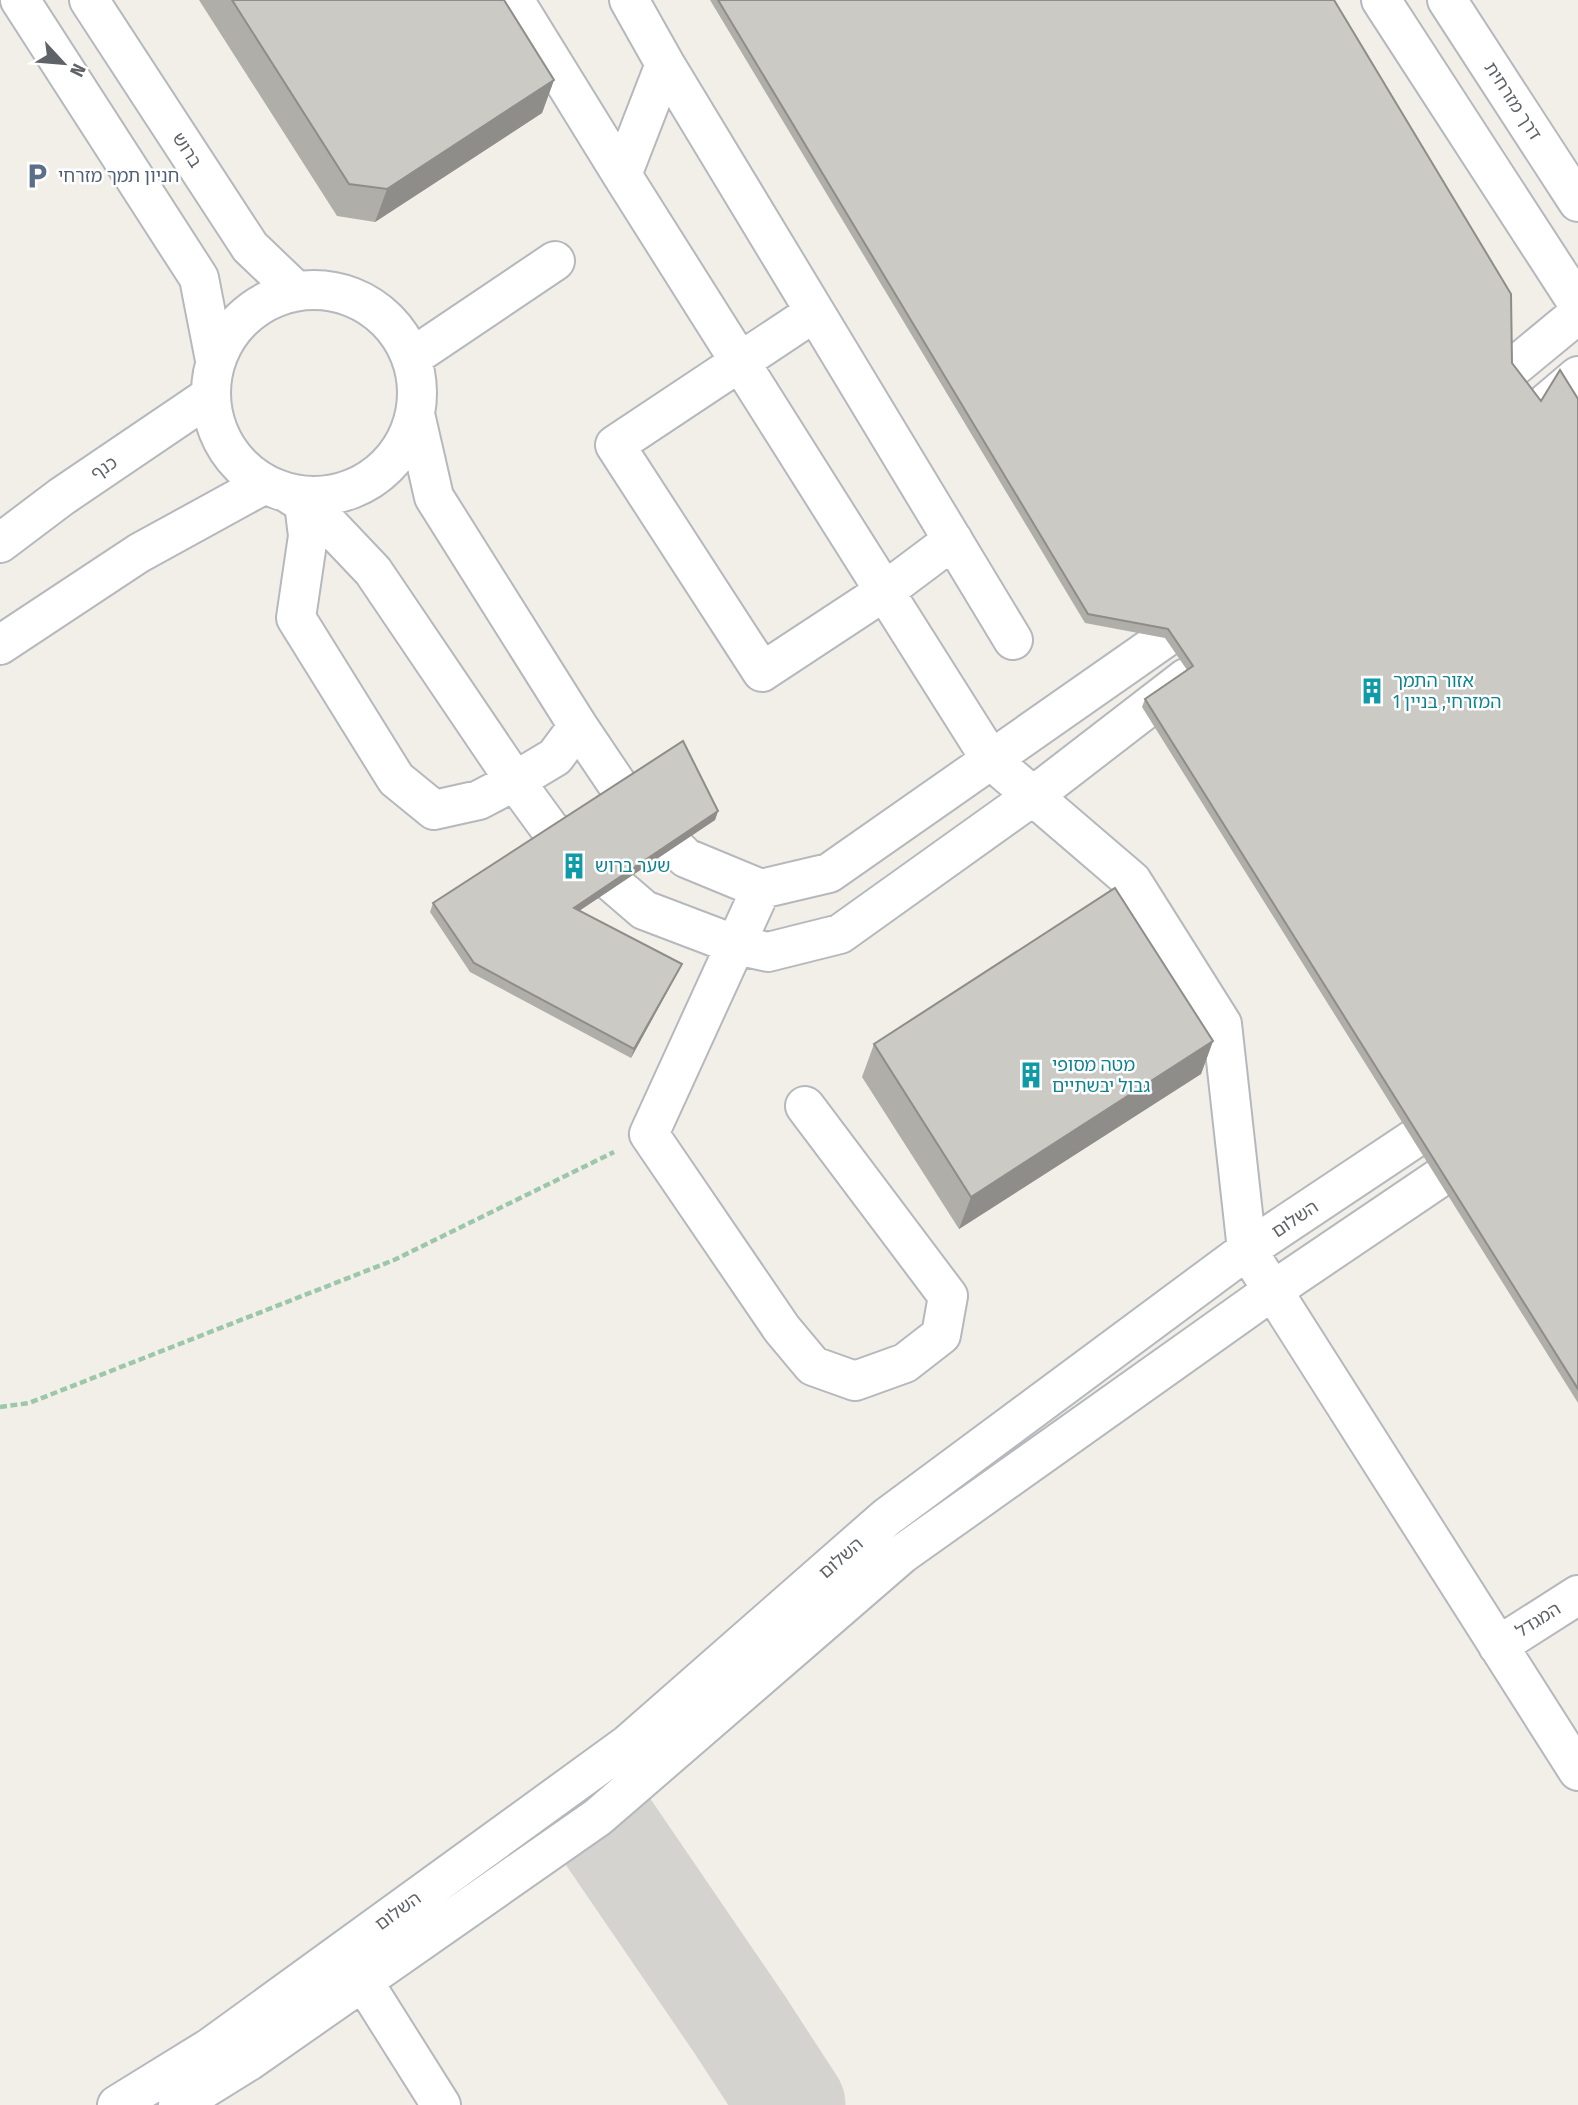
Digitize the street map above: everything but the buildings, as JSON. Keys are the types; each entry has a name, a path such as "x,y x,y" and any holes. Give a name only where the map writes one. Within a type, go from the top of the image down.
{"street":[{"path":"20,0 199,278 213,378 217,431 236,462 316,511 373,571 550,829 644,910 736,945 768,952 840,934 1033,796 1190,674"},
{"name":"ברוש","path":"89,0 250,247 296,291"},
{"path":"514,0 991,760 1132,881 1222,1024 1247,1250 1578,1771"},
{"path":"629,0 664,64 1013,640"},
{"path":"1381,0 1578,304"},
{"name":"דרך מזרחית","path":"1447,0 1578,202"},
{"path":"622,175 664,64"},
{"path":"411,358 555,261"},
{"path":"0,645 139,553 285,494 316,497 344,493 368,481 390,464 406,441 415,414 417,386 411,358 398,333 379,312 355,298 326,290 296,291 270,300 246,314 228,335 213,378"},
{"path":"815,312 615,445 762,672 885,592 953,541"},
{"path":"1509,371 1578,314"},
{"path":"1538,410 1578,376"},
{"name":"כנף","path":"0,543 213,378"},
{"path":"415,414 433,497 627,799 685,858 761,890 829,873 1165,638"},
{"path":"285,494 308,536 296,618 396,779 434,810 479,800 515,781 555,757 578,726"},
{"path":"761,890 649,1135 782,1329 813,1366 855,1381 905,1363 941,1335 948,1296 805,1106"},
{"name":"השלום","path":"117,2105 211,2047 353,1966 627,1745 887,1517 1247,1250 1487,1090"},
{"path":"178,2105 249,2061 353,1966 598,1817 902,1554 1272,1291 1510,1130"},
{"name":"המגדל","path":"1498,1646 1578,1595"},
{"path":"353,1966 441,2105"}],"path":[{"path":"0,1407 29,1402 394,1260 649,1135"}],"taxiway":[{"path":"598,1817 792,2105"}],"place":[{"name":"חניון תמך מזרחי","path":"37,176"},
{"name":"אזור התמך המזרחי, בניין 1","path":"1372,691"},
{"name":"שער ברוש","path":"574,866"},
{"name":"מטה מסופי גבול יבשתיים","path":"1031,1075"}]}
